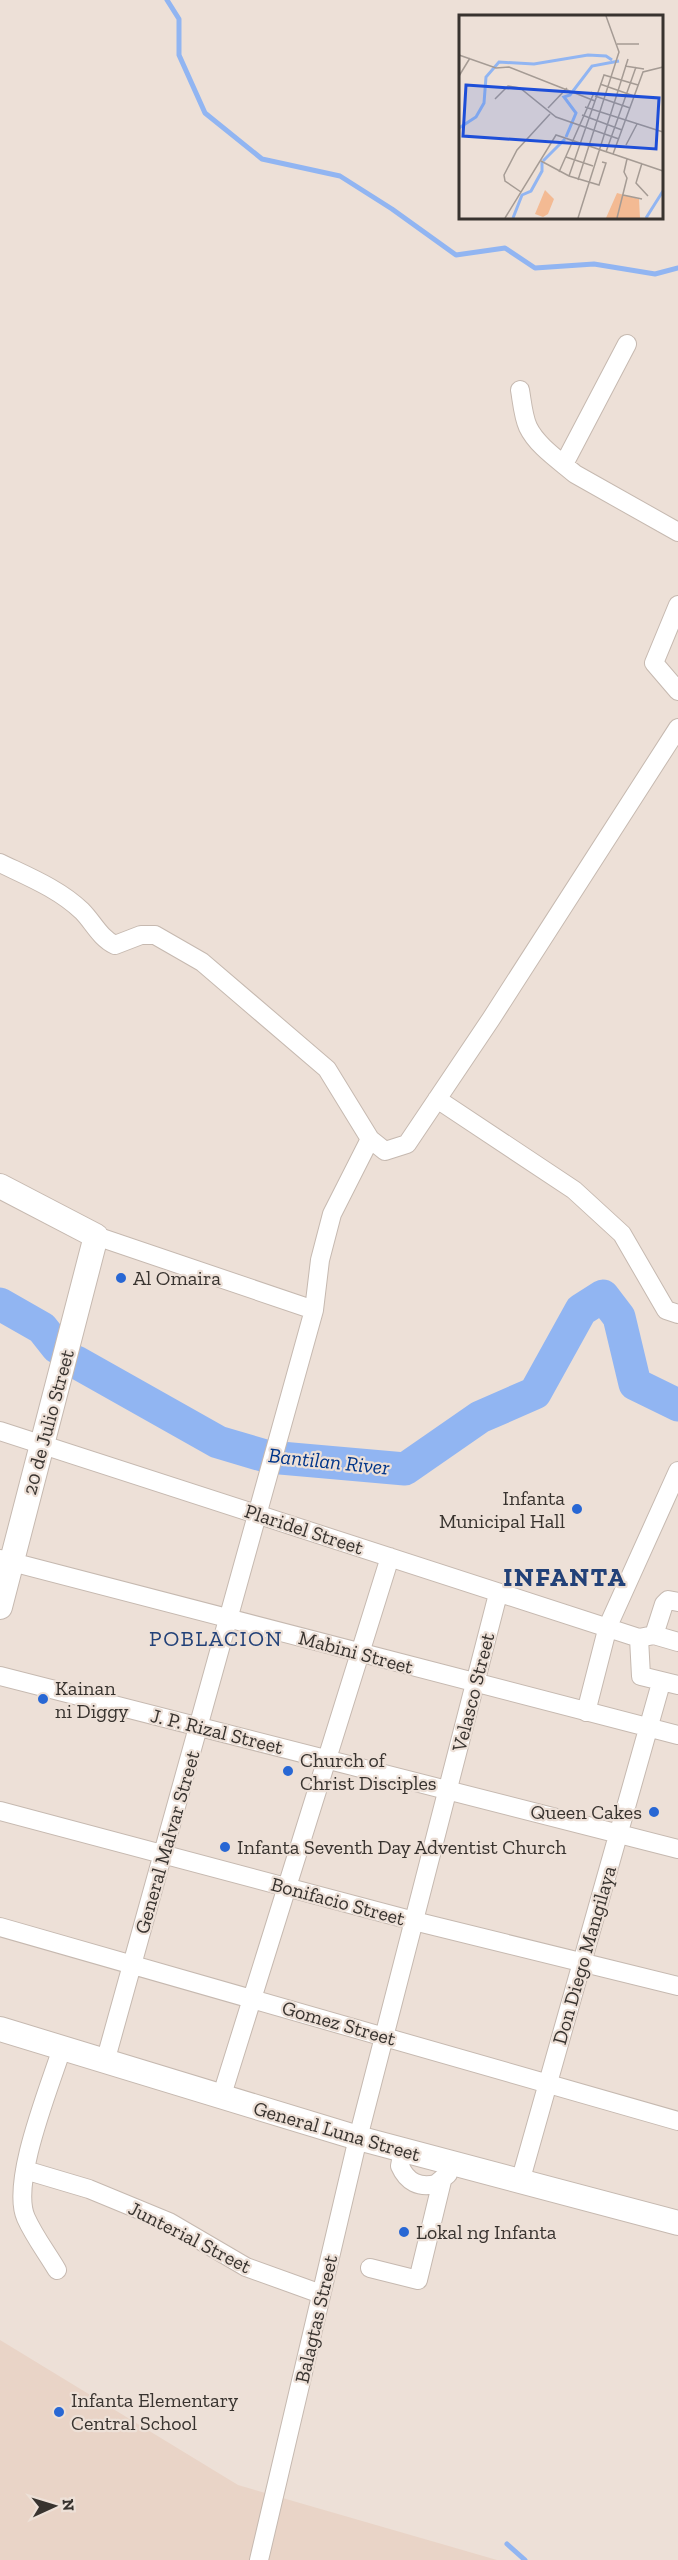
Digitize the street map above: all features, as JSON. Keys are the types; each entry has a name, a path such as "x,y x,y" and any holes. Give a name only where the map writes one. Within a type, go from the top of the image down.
{"main road":[{"path":"0,1186 96,1236"},
{"name":"20 de Julio Street","path":"0,1607 6,1561 42,1444 96,1236"},
{"name":"General Luna Street","path":"0,2029 221,2098 403,2150 446,2172 520,2182 678,2223"}],"street":[{"path":"564,464 627,344"},
{"path":"520,390 528,427 539,442 575,474 678,532"},
{"path":"678,604 654,663 678,691"},
{"path":"0,863 62,895 82,912 107,942 115,945 141,935 155,935 202,962 327,1069 370,1139 385,1151 407,1144 678,728"},
{"path":"437,1099 582,1198 622,1234 666,1310 678,1314"},
{"name":"General Malvar Street","path":"105,2062 314,1310 320,1260 332,1214 370,1139"},
{"path":"96,1236 314,1310"},
{"name":"Plaridel Street","path":"0,1431 498,1594 608,1626 678,1642"},
{"path":"586,1712 608,1626 678,1472"},
{"path":"221,2098 390,1557"},
{"name":"Mabini Street","path":"6,1561 678,1735"},
{"name":"Velasco Street","path":"358,2138 498,1594"},
{"path":"670,1684 641,1676 647,1636 664,1604 668,1600 678,1602"},
{"name":"J. P. Rizal Street","path":"0,1676 678,1850"},
{"name":"Don Diego Mangilaya","path":"520,2182 649,1727 670,1684"},
{"name":"Bonifacio Street","path":"0,1811 286,1888 678,1986"},
{"name":"Gomez Street","path":"0,1927 678,2121"},
{"path":"57,2270 25,2216 22,2192 25,2170 62,2048"},
{"name":"Balagtas Street","path":"259,2560 358,2138"},
{"name":"Junterial Street","path":"25,2170 109,2197 169,2222 246,2267 321,2294"},
{"path":"370,2268 418,2280 446,2172"}],"shaded area":[{"name":"Infanta Elementary Central School","path":"0,2340 238,2485 497,2560 0,2560"}],"waterway":[{"path":"167,0 179,19 179,55 205,113 262,159 340,176 392,209 456,255 505,248 535,268 594,264 655,274 678,268"},
{"name":"Bantilan River","path":"76,1362 218,1442 269,1457 405,1469 480,1417 535,1393 581,1310 603,1296 619,1317 635,1384 678,1405"},
{"path":"0,1304 42,1328 57,1347"},
{"path":"507,2544 525,2560"}],"place":[{"name":"Al Omaira","path":"121,1278"},
{"name":"Infanta Municipal Hall","path":"577,1509"},
{"name":"Kainan ni Diggy","path":"43,1699"},
{"name":"Church of Christ Disciples","path":"288,1771"},
{"name":"Queen Cakes","path":"654,1812"},
{"name":"Infanta Seventh Day Adventist Church","path":"225,1847"},
{"name":"Lokal ng Infanta","path":"404,2232"},
{"name":"Infanta Elementary Central School","path":"59,2412"}],"district":[{"name":"INFANTA","path":"565,1577"},
{"name":"POBLACION","path":"216,1638"}]}
